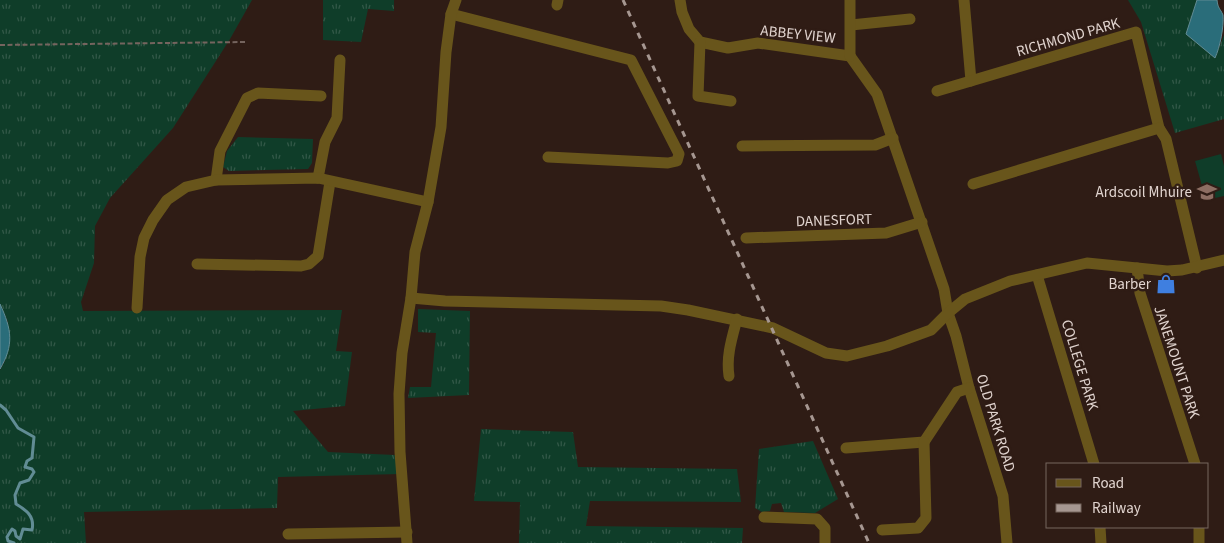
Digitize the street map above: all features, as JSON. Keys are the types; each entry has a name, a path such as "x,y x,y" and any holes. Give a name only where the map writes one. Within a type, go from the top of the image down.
{"street":[{"path":"288,534 407,538 400,452 399,394 402,353 411,298 415,252 428,202 441,127 446,52 451,14 456,0"},
{"path":"680,0 682,12 689,29 700,42 698,96 730,101"},
{"path":"850,0 850,56 877,94 944,289 948,313"},
{"path":"964,0 971,81"},
{"path":"451,14 631,60 680,154 677,161 668,163 548,156"},
{"path":"851,25 910,19"},
{"name":"RICHMOND PARK","path":"937,91 1136,32 1159,128 1166,139 1197,268"},
{"name":"ABBEY VIEW","path":"700,42 728,48 758,43 850,56"},
{"path":"318,178 325,142 337,118 340,60"},
{"path":"216,180 220,151 247,98 258,94 320,96"},
{"path":"973,184 1159,128"},
{"path":"742,146 875,145 893,138"},
{"path":"138,308 140,257 144,238 166,200 186,187 216,180 318,178 428,202"},
{"path":"197,264 301,266 309,264 318,256 330,182"},
{"name":"DANESFORT","path":"746,238 886,233 922,222"},
{"path":"411,298 445,301 662,306 737,319 773,328 826,353 847,356 887,346 931,330 965,299 1010,281 1087,263 1167,271 1197,268 1224,260"},
{"name":"JANEMOUNT PARK","path":"1137,268 1140,293 1195,463"},
{"name":"COLLEGE PARK","path":"1037,275 1094,463"},
{"name":"OLD PARK ROAD","path":"948,313 1003,496 1007,543"},
{"path":"729,376 729,350 737,319"},
{"path":"882,530 918,528 926,518 924,442 957,392 969,388"},
{"path":"846,448 924,442"},
{"path":"764,517 817,519 825,528 825,543"},
{"path":"1100,528 1101,543"},
{"path":"1199,528 1199,543"}],"path":[{"path":"0,45 246,42"}],"green space":[{"path":"0,0 252,0 230,39 173,128 110,198 95,226 94,263 81,302 83,311 342,310 336,351 352,352 345,406 293,411 328,452 395,455 400,474 278,477 277,508 84,512 86,543 0,543 0,370 5,361 8,322 0,304"},
{"path":"323,0 394,0 394,11 368,9 361,42 323,40"},
{"path":"1128,0 1197,0 1186,34 1215,58 1224,35 1224,119 1175,133 1141,22"},
{"path":"238,137 313,139 312,163 308,169 229,171 223,167 227,151"},
{"path":"1221,154 1224,166 1224,196 1206,200 1195,161"},
{"path":"418,309 470,311 469,395 408,398 410,387 431,387 436,333 418,332"},
{"path":"481,429 573,432 578,467 737,469 741,502 590,501 586,526 743,528 742,543 519,543 520,502 474,501"},
{"path":"813,441 838,499 815,513 784,512 781,503 772,504 770,511 762,512 755,508 759,449"}],"water":[{"path":"1197,0 1217,0 1223,15 1221,37 1215,58 1186,34"},
{"path":"0,304 10,337 8,352 0,369"}],"waterway":[{"path":"0,405 6,410 18,428 34,437 32,458 27,461 25,467 32,469 34,472 29,480 20,483 15,495 16,504 31,517 33,525 32,530 23,529 20,539 12,529 7,537 8,541 14,543"}],"railway":[{"path":"623,0 869,543"}],"place":[{"name":"Ardscoil Mhuire","path":"1207,192"},
{"name":"Barber","path":"1166,284"}]}
